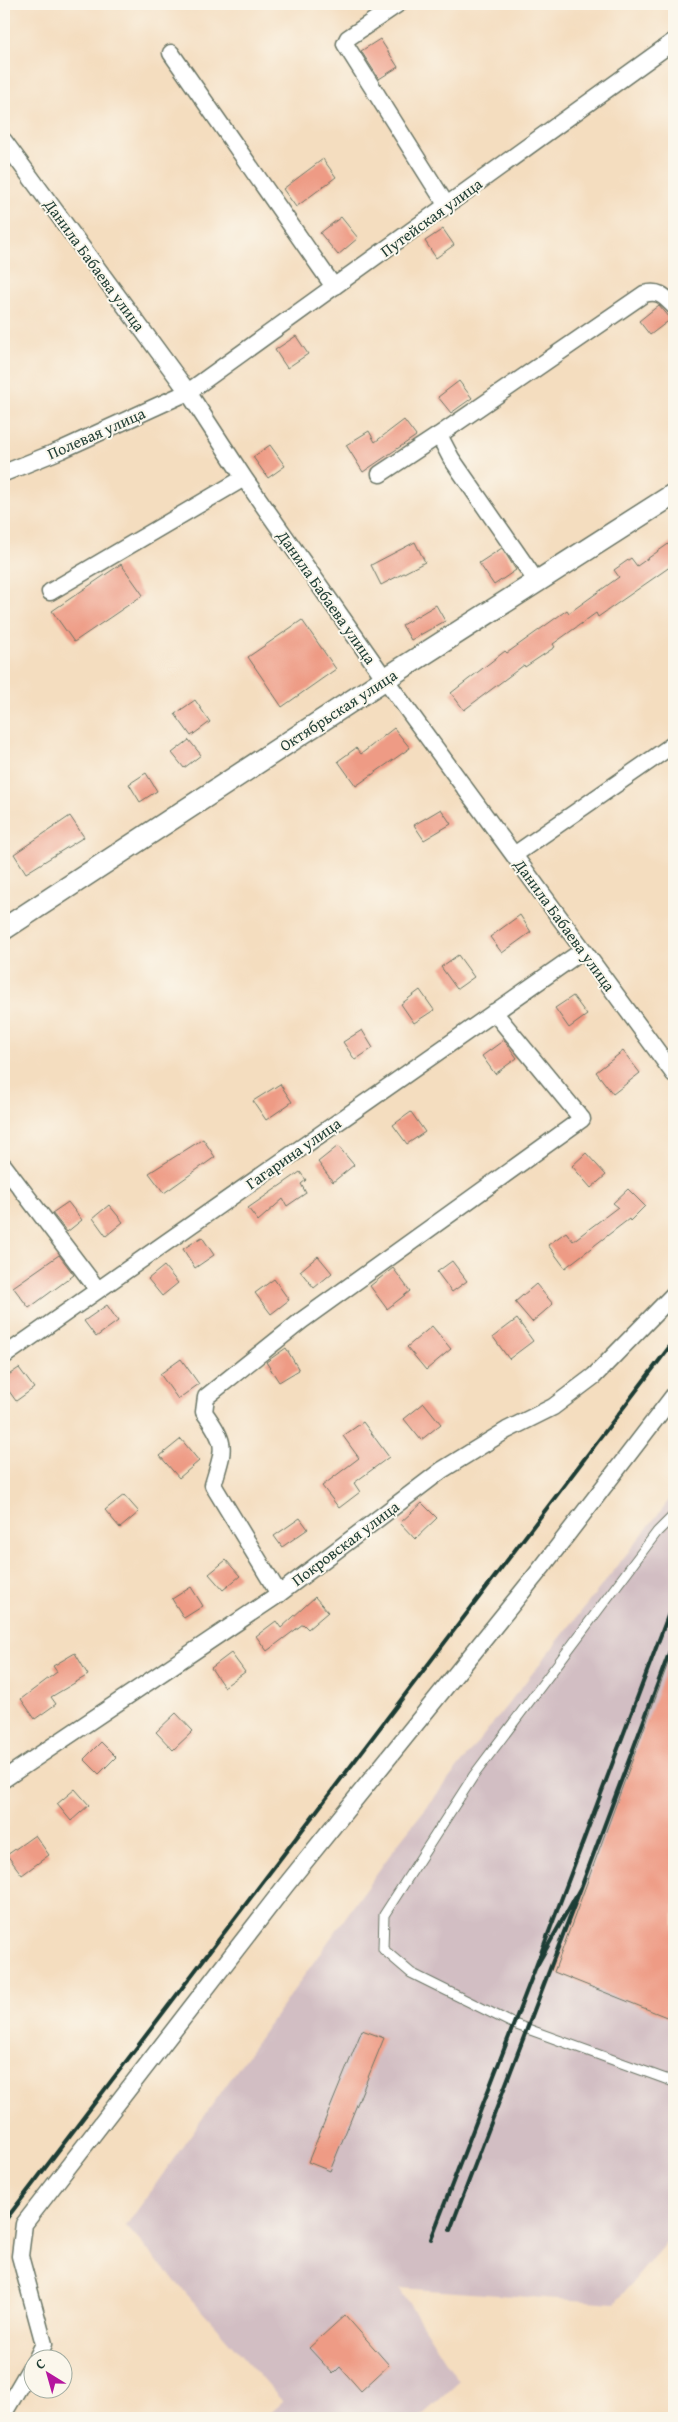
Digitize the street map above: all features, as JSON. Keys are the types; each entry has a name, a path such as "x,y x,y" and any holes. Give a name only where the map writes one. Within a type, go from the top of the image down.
{"street":[{"path":"398,4 348,38 345,44 447,206"},
{"name":"Путейская улица","path":"188,392 674,41"},
{"path":"171,54 334,287"},
{"name":"Данила Бабаева улица","path":"4,141 188,392 244,478 385,679 582,951 674,1074"},
{"path":"380,474 644,294 654,292 663,295 674,306"},
{"name":"Полевая улица","path":"4,473 61,450 188,392"},
{"path":"439,435 451,458 537,582"},
{"path":"50,592 244,478"},
{"name":"Октябрьская улица","path":"4,929 385,679 674,494"},
{"path":"514,855 674,744"},
{"name":"Гагарина улица","path":"4,1356 582,951"},
{"path":"279,1594 212,1485 223,1450 218,1432 204,1412 206,1397 302,1321 582,1119 494,1012"},
{"path":"4,1166 98,1290"},
{"name":"Покровская улица","path":"4,1779 279,1594 442,1470 507,1430 553,1407 594,1376 674,1294"},
{"path":"41,2350 44,2344 20,2256 24,2224 286,1885 543,1566 674,1395"},
{"path":"4,2413 22,2383"}],"lane":[{"path":"674,1515 657,1532 474,1775 384,1915 383,1949 411,1973 514,2024 674,2082"}],"shaded area":[{"path":"674,1494 674,2233 615,2303 399,2288 459,2382 419,2418 265,2418 283,2402 126,2226 399,1842"}],"building":[{"path":"380,39 398,67 379,79 361,51"},
{"path":"323,159 336,177 296,207 283,189"},
{"path":"341,217 358,238 338,255 320,233"},
{"path":"443,229 454,245 436,258 425,241"},
{"path":"659,305 671,319 650,335 639,321"},
{"path":"296,336 308,354 287,368 275,350"},
{"path":"459,381 472,398 451,413 438,397"},
{"path":"404,420 416,436 363,472 346,445 369,431 375,442"},
{"path":"270,445 285,466 268,478 253,457"},
{"path":"674,540 674,564 598,617 596,613 553,644 555,647 525,667 524,665 464,710 451,693 505,651 507,653 567,610 569,613 619,577 614,570 631,558 637,566"},
{"path":"415,542 425,562 381,585 371,565"},
{"path":"502,548 516,570 494,585 479,563"},
{"path":"121,564 143,595 74,642 52,611"},
{"path":"436,605 445,621 411,640 402,625"},
{"path":"302,620 336,669 282,707 248,657"},
{"path":"195,700 210,722 191,736 175,714"},
{"path":"394,728 410,748 356,786 338,761 356,748 361,754"},
{"path":"189,740 201,755 184,768 172,753"},
{"path":"146,773 157,791 140,802 129,784"},
{"path":"441,809 451,824 424,840 414,825"},
{"path":"70,816 84,837 26,873 14,854"},
{"path":"520,915 531,932 502,953 490,937"},
{"path":"458,955 474,977 457,989 441,967"},
{"path":"420,990 434,1010 414,1023 401,1004"},
{"path":"573,996 587,1015 569,1028 555,1008"},
{"path":"362,1030 373,1048 355,1060 343,1042"},
{"path":"504,1040 517,1058 495,1074 482,1056"},
{"path":"623,1051 640,1073 613,1094 596,1072"},
{"path":"280,1084 292,1102 266,1120 253,1101"},
{"path":"411,1112 425,1132 407,1144 393,1125"},
{"path":"203,1139 215,1157 164,1193 149,1173"},
{"path":"338,1146 354,1165 333,1182 318,1162"},
{"path":"586,1153 606,1175 591,1188 572,1166"},
{"path":"300,1172 306,1180 301,1184 306,1193 287,1206 283,1199 258,1221 248,1208"},
{"path":"628,1189 645,1206 630,1221 629,1219 565,1268 548,1245 566,1232 573,1241 618,1207 613,1203"},
{"path":"68,1202 82,1220 67,1232 52,1213"},
{"path":"109,1205 123,1222 106,1236 93,1218"},
{"path":"202,1237 214,1255 195,1268 183,1249"},
{"path":"59,1255 74,1275 29,1308 13,1287"},
{"path":"318,1256 332,1273 314,1288 300,1271"},
{"path":"452,1261 467,1281 452,1292 437,1272"},
{"path":"164,1266 178,1283 162,1296 148,1279"},
{"path":"393,1268 410,1291 387,1309 370,1286"},
{"path":"274,1279 289,1300 271,1314 255,1293"},
{"path":"536,1284 553,1304 532,1322 515,1302"},
{"path":"107,1305 118,1321 96,1337 84,1321"},
{"path":"517,1319 533,1341 509,1359 493,1337"},
{"path":"432,1326 451,1349 426,1370 407,1347"},
{"path":"286,1348 299,1370 279,1382 266,1362"},
{"path":"181,1359 199,1384 178,1399 160,1374"},
{"path":"19,1368 34,1388 16,1401 4,1384 4,1378"},
{"path":"424,1403 441,1424 421,1440 404,1419"},
{"path":"363,1422 389,1457 354,1483 360,1492 339,1508 322,1486 359,1458 343,1436"},
{"path":"181,1439 199,1461 179,1478 160,1456"},
{"path":"124,1495 139,1512 120,1528 105,1510"},
{"path":"422,1503 437,1518 415,1539 400,1523"},
{"path":"300,1518 308,1529 282,1547 274,1536"},
{"path":"226,1560 240,1576 223,1590 209,1574"},
{"path":"191,1587 203,1606 184,1618 172,1599"},
{"path":"315,1597 328,1612 308,1629 303,1624 267,1651 256,1636 276,1621 281,1628"},
{"path":"674,1650 674,2020 554,1972"},
{"path":"75,1653 88,1675 51,1697 56,1704 35,1719 21,1699 57,1672 53,1666"},
{"path":"231,1653 245,1672 224,1687 211,1668"},
{"path":"176,1713 193,1731 173,1750 156,1732"},
{"path":"101,1742 116,1757 99,1774 84,1759"},
{"path":"75,1789 89,1805 71,1821 57,1804"},
{"path":"35,1835 49,1855 22,1875 7,1855"},
{"path":"362,2030 384,2038 330,2171 308,2162"},
{"path":"345,2315 389,2365 361,2391 340,2367 333,2374 309,2348"}],"railway":[{"path":"4,2222 674,1341"},
{"path":"450,2230 582,1885 535,1969 674,1600"},
{"path":"582,1885 674,1640"},
{"path":"431,2239 535,1969"}]}
